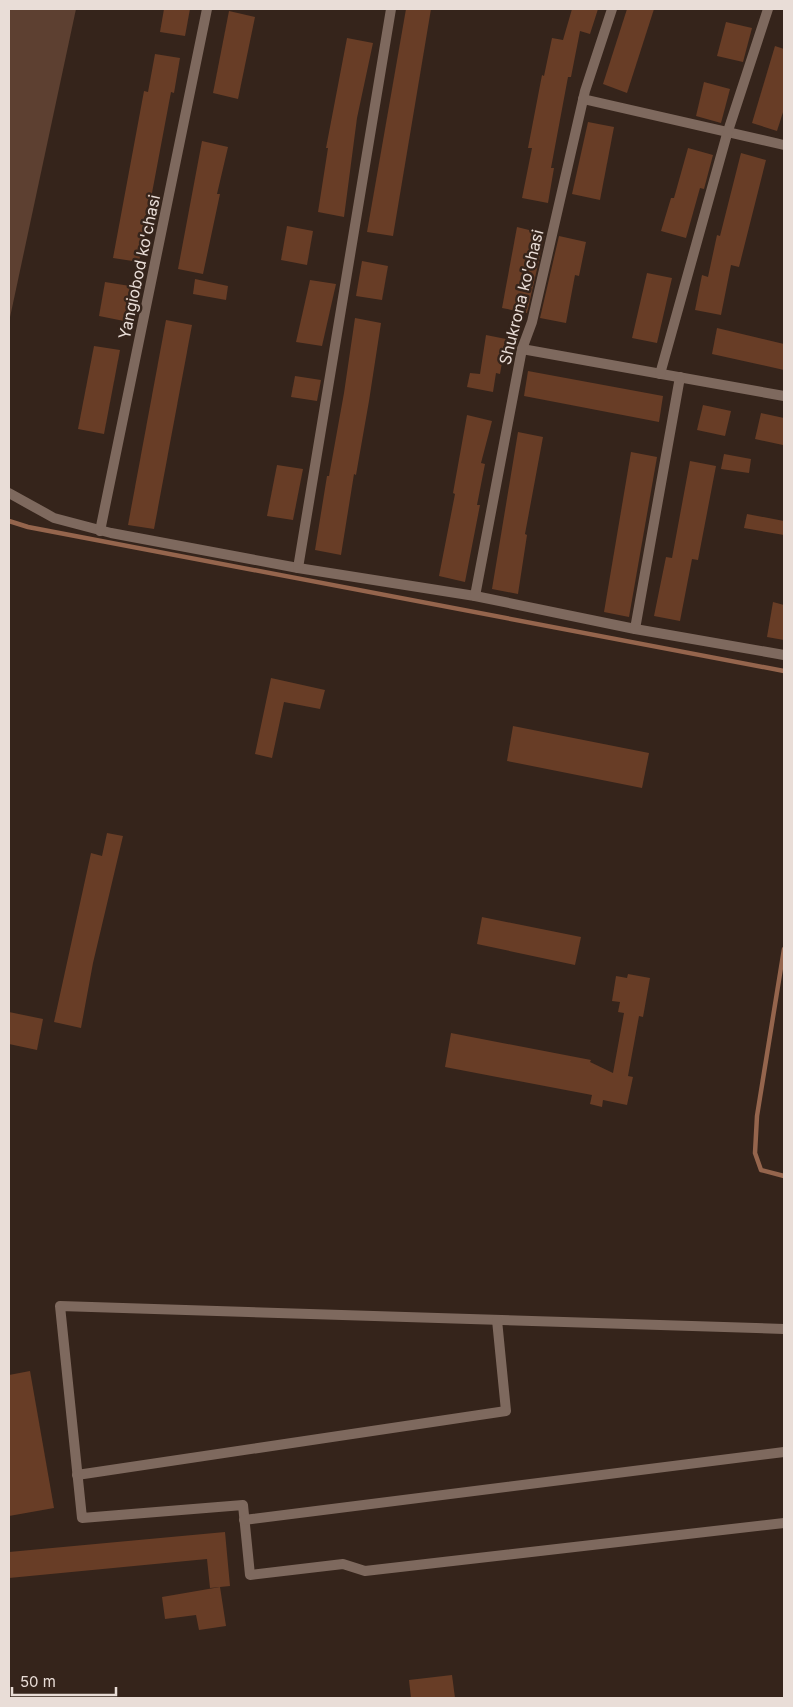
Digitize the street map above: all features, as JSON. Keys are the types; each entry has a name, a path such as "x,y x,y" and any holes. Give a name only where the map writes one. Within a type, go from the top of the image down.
{"street":[{"name":"Yangiobod ko'chasi","path":"100,530 207,9"},
{"path":"298,568 391,9"},
{"name":"Shukrona ko'chasi","path":"475,596 522,349 532,322 583,99 612,9"},
{"path":"660,374 727,134 768,9"},
{"path":"583,99 727,134 784,145"},
{"path":"522,349 784,396"},
{"path":"635,629 680,378"},
{"path":"9,493 54,518 100,530 298,568 475,596 635,629 784,655"},
{"path":"784,1329 60,1306 82,1518 243,1505 250,1575 343,1564 365,1571 784,1523"},
{"path":"77,1475 506,1410 497,1320"},
{"path":"244,1520 784,1452"}],"shaded area":[{"path":"9,9 76,9 9,322"}],"building":[{"path":"164,9 190,9 185,36 160,32"},
{"path":"406,9 431,9 393,236 367,232"},
{"path":"572,9 598,9 590,34 580,31 571,77 568,77 551,168 554,168 548,203 522,198 532,148 528,148 542,75 544,76 552,38 563,40"},
{"path":"627,9 654,9 627,93 603,84"},
{"path":"229,11 255,17 238,99 213,93"},
{"path":"726,22 752,28 743,62 717,56"},
{"path":"347,38 373,43 357,118 344,217 318,212 328,148 326,148"},
{"path":"775,46 784,49 784,109 777,131 752,123"},
{"path":"155,54 180,58 174,93 171,92 139,262 113,258 144,91 148,92"},
{"path":"704,82 730,89 721,123 696,116"},
{"path":"588,122 614,127 600,200 572,194"},
{"path":"202,141 228,147 217,194 220,194 203,274 178,269"},
{"path":"688,148 713,155 704,189 700,188 686,238 661,231 671,198 674,198"},
{"path":"741,153 766,160 739,267 731,265 721,315 695,310 702,275 708,277 717,235 720,236"},
{"path":"287,226 313,231 307,265 281,260"},
{"path":"517,227 545,234 527,313 502,308"},
{"path":"559,236 586,242 579,276 575,275 566,323 540,318"},
{"path":"362,261 388,266 382,300 356,296"},
{"path":"647,273 672,278 657,343 632,338"},
{"path":"195,279 228,286 226,300 193,294"},
{"path":"310,280 336,284 322,346 296,342"},
{"path":"105,282 130,286 124,321 99,316"},
{"path":"355,318 381,323 341,555 315,550 327,476 329,476 344,393"},
{"path":"166,320 192,325 154,529 128,525"},
{"path":"717,328 784,344 784,370 712,354"},
{"path":"486,335 506,339 500,374 496,373 493,392 467,387 470,373 480,374"},
{"path":"94,346 120,350 104,434 78,429"},
{"path":"528,371 663,396 659,422 524,396"},
{"path":"295,376 321,380 317,401 291,397"},
{"path":"703,405 731,411 725,436 697,430"},
{"path":"761,413 784,418 783,445 755,439"},
{"path":"467,415 492,421 481,463 485,464 477,505 480,505 465,582 439,576 455,494 453,493"},
{"path":"518,432 543,437 525,534 527,535 518,594 492,589"},
{"path":"631,452 657,457 629,617 604,612"},
{"path":"724,454 751,459 749,473 721,469"},
{"path":"690,461 716,466 698,560 692,559 680,621 654,616 666,557 672,558"},
{"path":"277,465 303,469 293,520 267,516"},
{"path":"747,514 784,521 784,535 744,528"},
{"path":"773,602 784,605 784,640 767,637"},
{"path":"271,678 325,690 320,709 284,702 272,758 255,754"},
{"path":"513,726 649,753 642,788 507,761"},
{"path":"107,833 123,836 93,963 81,1028 54,1022 91,853 102,856"},
{"path":"482,917 581,937 575,965 477,944"},
{"path":"628,974 650,978 643,1017 639,1016 628,1076 633,1077 627,1105 603,1100 602,1107 590,1104 592,1095 445,1067 451,1033 591,1060 590,1062 613,1073 624,1013 618,1012 620,1002 612,1001 616,976 627,978"},
{"path":"9,1012 43,1019 37,1050 9,1044"},
{"path":"30,1371 54,1508 9,1516 9,1375"},
{"path":"225,1532 230,1586 210,1588 207,1559 9,1578 9,1552"},
{"path":"220,1587 226,1626 199,1630 196,1615 165,1619 162,1597"},
{"path":"452,1675 455,1698 411,1698 409,1680"}],"waterway":[{"path":"9,521 28,527 784,671"},
{"path":"784,949 757,1116 755,1153 761,1170 784,1176"}]}
